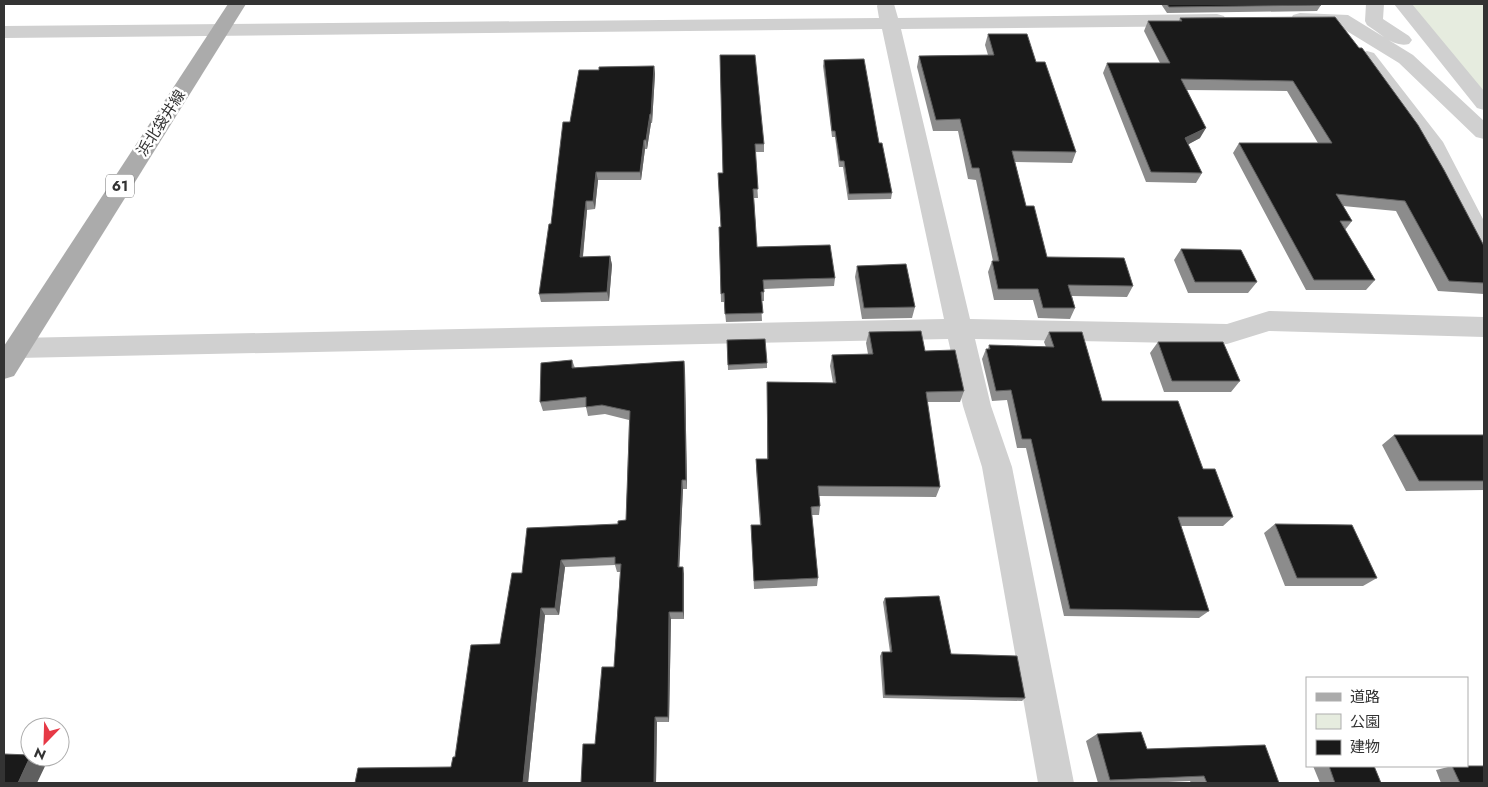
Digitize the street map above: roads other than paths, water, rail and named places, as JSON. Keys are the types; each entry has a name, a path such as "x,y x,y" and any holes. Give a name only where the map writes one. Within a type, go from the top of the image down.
{"main road":[{"name":"浜北袋井線","path":"10,358 236,4"}],"street":[{"path":"1375,4 1374,21 1417,51 1481,129"},
{"path":"1403,4 1484,104"},
{"path":"1282,19 1337,11 1406,59 1481,129"},
{"path":"1337,11 1358,46 1432,142 1484,243"},
{"path":"887,13 958,329 977,406 997,467 1056,783"},
{"path":"4,32 220,30 887,13 1233,20"},
{"path":"10,358 958,329 1227,334 1269,321 1484,327"}]}
